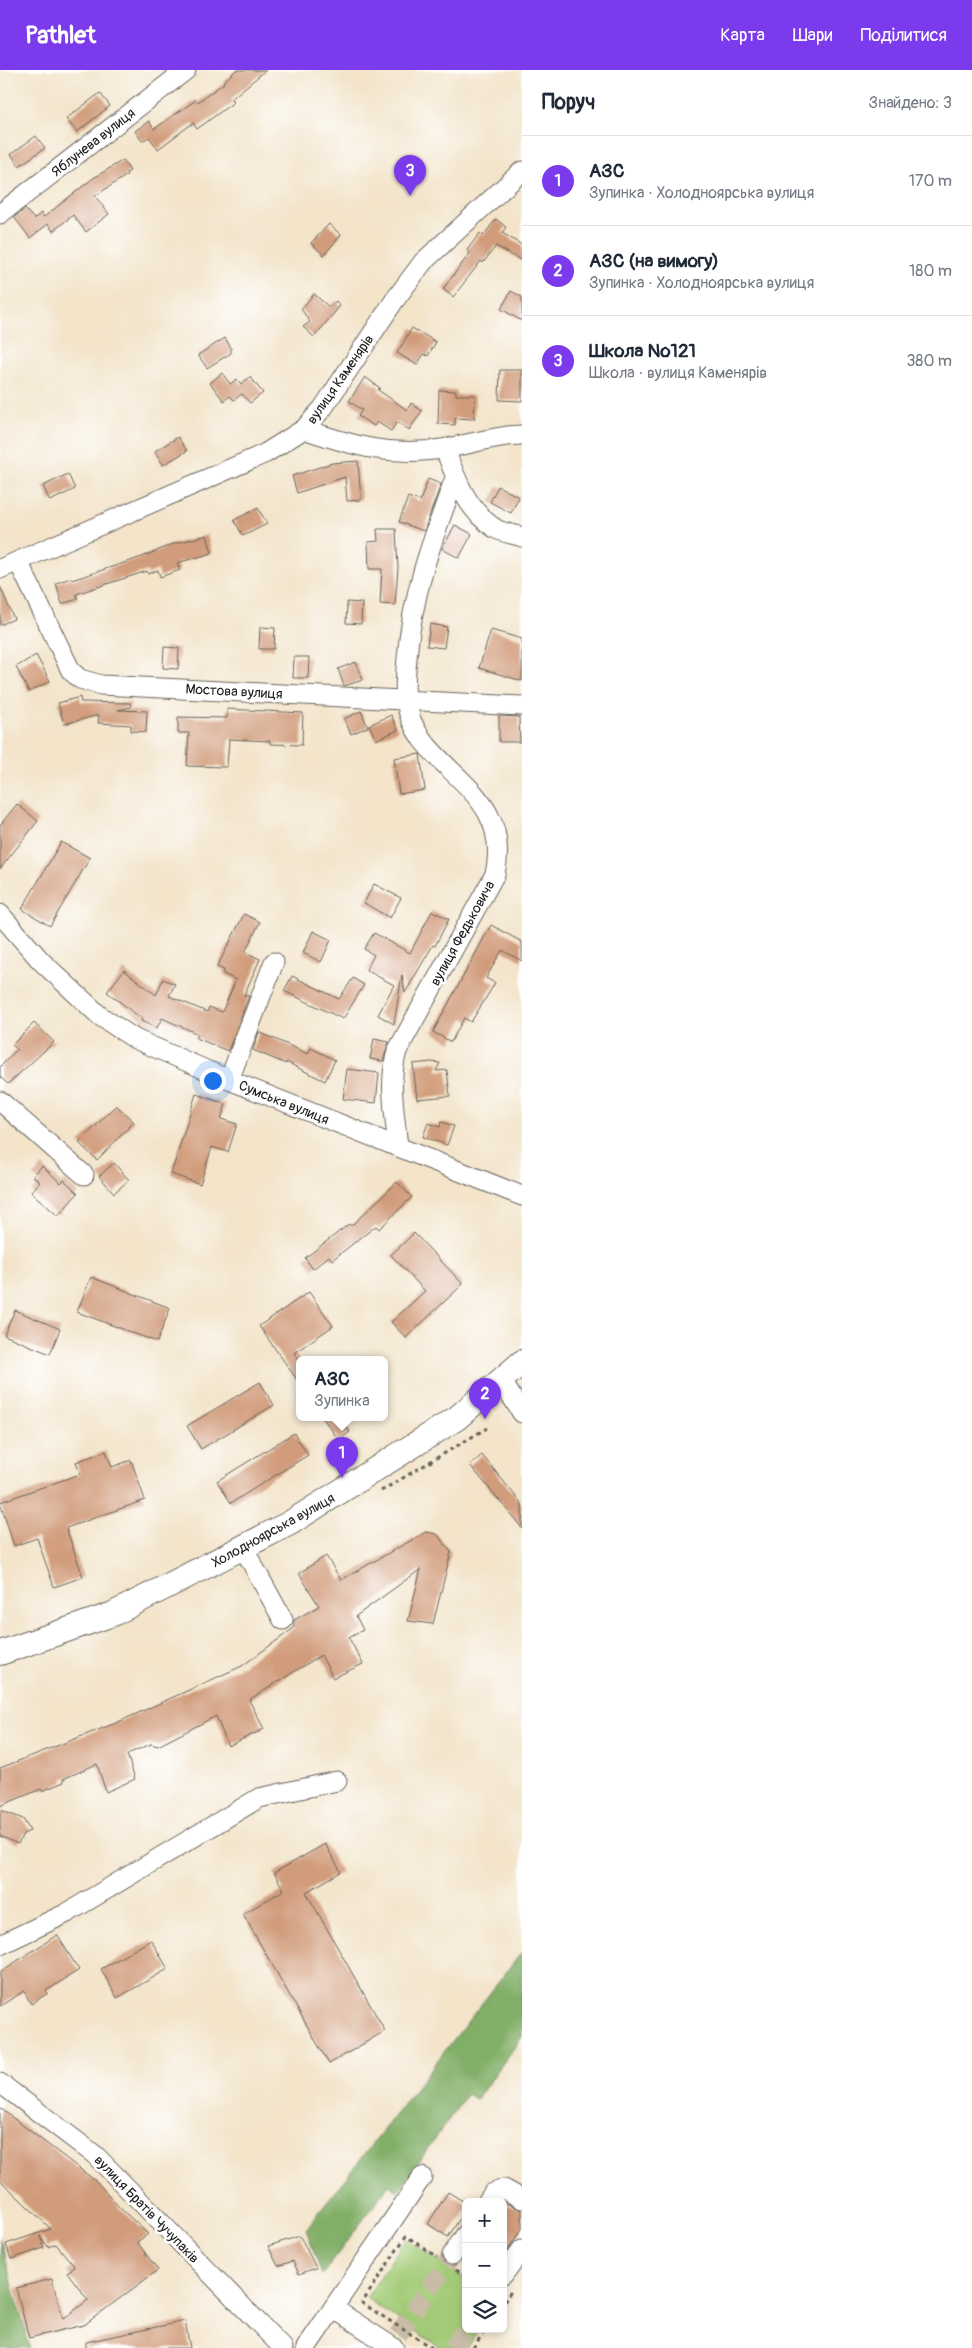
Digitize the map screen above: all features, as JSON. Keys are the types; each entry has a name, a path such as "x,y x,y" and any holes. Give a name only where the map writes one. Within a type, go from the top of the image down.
{"main road":[{"name":"Холодноярська вулиця","path":"0,1653 113,1614 244,1549 290,1523 456,1418 522,1362"}],"street":[{"name":"Яблунева вулиця","path":"0,214 186,70"},
{"name":"вулиця Каменярів","path":"0,569 266,453 304,429 323,408 394,300 424,262 522,171"},
{"path":"304,429 352,446 384,452 445,449 495,437 522,435"},
{"path":"445,449 455,478 467,499 479,514 497,529 522,537"},
{"name":"вулиця Федьковича","path":"398,1147 392,1087 393,1067 398,1051 494,874 499,856 497,835 492,820 456,774 427,745 414,723 406,700 410,622 430,547 455,478"},
{"name":"Мостова вулиця","path":"18,561 70,671 80,679 101,685 522,706"},
{"name":"Сумська вулиця","path":"0,914 41,961 100,1016 135,1039 229,1080 522,1196"},
{"path":"229,1080 274,962"},
{"path":"0,1102 84,1175"},
{"path":"501,1380 522,1413"},
{"path":"244,1549 283,1620"},
{"path":"0,1945 67,1913 259,1798 337,1781"},
{"name":"вулиця Братів Чучупаків","path":"0,2083 95,2155 283,2348"},
{"path":"306,2348 422,2177"},
{"path":"490,2198 494,2193 504,2189 522,2199"},
{"path":"449,2260 462,2240"},
{"path":"508,2282 522,2249"},
{"path":"333,2308 394,2343"}],"path":[{"path":"432,2348 362,2303 406,2236 449,2260 462,2272"},
{"path":"473,2348 483,2333"}],"green space":[{"path":"522,1952 522,2037 476,2100 467,2094 398,2191 389,2185 322,2275 306,2229"},
{"path":"0,2239 30,2348 0,2348"},
{"path":"406,2239 462,2276 462,2333 476,2333 466,2348 441,2348 366,2298"}],"building":[{"path":"236,70 266,70 231,99 234,102 197,129 193,123 158,149 149,137 142,141 135,131 149,121 154,129 196,100 198,102 224,83"},
{"path":"100,93 110,106 77,132 66,119"},
{"path":"36,136 45,148 19,166 11,154"},
{"path":"123,160 130,171 126,173 127,175 95,196 109,214 86,232 73,215 53,231 48,224 30,238 14,217 25,209 34,219 41,213 44,217 92,179"},
{"path":"496,219 506,227 502,233 522,245 522,261 496,246 483,263 481,261 453,297 443,289 470,253 467,250 480,233 483,236"},
{"path":"329,224 341,235 324,255 311,243"},
{"path":"511,291 522,297 522,321 501,309"},
{"path":"314,294 329,307 336,301 340,306 314,337 303,327 310,322 301,309"},
{"path":"412,328 436,342 428,356 424,354 417,365 397,353"},
{"path":"225,338 231,348 231,353 207,368 198,355"},
{"path":"500,370 522,370 522,401 499,400"},
{"path":"222,373 230,384 237,379 241,384 250,377 263,393 250,403 242,394 234,400 230,396 224,401 210,383"},
{"path":"365,377 380,388 378,390 407,410 411,403 422,411 409,430 397,422 391,431 377,422 374,426 358,416 362,410 349,401"},
{"path":"439,390 456,391 456,395 475,395 474,419 455,418 455,425 438,424"},
{"path":"178,437 187,451 163,465 155,451"},
{"path":"358,461 361,500 347,501 345,477 297,493 292,476 332,463"},
{"path":"68,474 75,489 50,501 43,486"},
{"path":"428,479 441,484 424,531 399,522 408,497 420,501"},
{"path":"498,486 519,497 511,513 490,502"},
{"path":"258,508 267,524 243,536 234,520"},
{"path":"455,525 472,534 459,558 442,549"},
{"path":"377,529 396,529 398,568 395,605 380,604 382,569 369,569 368,542 378,541"},
{"path":"207,535 212,553 177,563 180,570 160,577 158,570 148,574 147,571 76,594 78,599 62,604 56,583 71,578 72,580 142,557 173,544"},
{"path":"0,586 14,619 0,625"},
{"path":"347,602 362,603 361,624 346,623"},
{"path":"430,624 447,627 444,648 427,646"},
{"path":"260,627 275,628 274,649 259,649"},
{"path":"491,630 522,639 522,681 479,668"},
{"path":"164,647 179,648 178,669 163,668"},
{"path":"36,655 50,681 29,692 16,667"},
{"path":"294,657 309,657 308,678 293,678"},
{"path":"356,662 363,680 344,686 338,669"},
{"path":"80,697 81,702 130,703 131,707 118,710 147,711 146,732 131,731 131,725 98,723 99,715 64,724 58,703"},
{"path":"227,709 303,713 302,745 270,744 270,741 229,739 227,767 187,766 189,733 178,733 178,717 227,718"},
{"path":"361,711 368,727 351,734 344,719"},
{"path":"391,715 398,730 376,740 369,725"},
{"path":"499,716 519,717 520,742 499,742"},
{"path":"420,754 425,790 399,794 394,758"},
{"path":"17,804 38,821 0,869 0,825"},
{"path":"61,842 90,858 50,926 22,909"},
{"path":"374,884 401,898 390,918 364,903"},
{"path":"432,911 449,919 435,946 433,945 405,993 402,975 394,1024 378,1015 394,985 366,970 374,955 364,949 374,933 410,953"},
{"path":"244,914 260,922 245,952 260,959 244,995 249,996 228,1051 196,1038 198,1034 162,1018 157,1028 141,1021 142,1019 107,992 124,970 156,995 163,979 175,984 169,996 207,1012 209,1007 222,1012 236,980 223,974 224,970 217,967"},
{"path":"491,925 522,942 522,961 502,950 486,978 495,983 471,1022 464,1018 451,1042 433,1032"},
{"path":"313,931 331,940 321,962 303,953"},
{"path":"292,976 339,999 353,978 364,985 343,1019 284,991"},
{"path":"34,1023 54,1042 8,1084 0,1077 0,1067 17,1049 12,1045"},
{"path":"259,1032 308,1054 311,1048 335,1060 325,1081 286,1062 286,1064 253,1050"},
{"path":"374,1039 389,1042 383,1061 370,1059"},
{"path":"440,1063 436,1071 447,1070 450,1096 417,1099 413,1064"},
{"path":"347,1069 379,1073 376,1103 343,1099"},
{"path":"196,1094 226,1104 221,1119 237,1124 228,1152 212,1147 200,1184 171,1174"},
{"path":"116,1105 134,1122 97,1160 79,1143"},
{"path":"441,1122 454,1126 447,1145 423,1137 428,1123 440,1127"},
{"path":"114,1163 129,1180 114,1193 99,1176"},
{"path":"42,1166 61,1183 64,1180 78,1193 58,1216 31,1192 40,1182 33,1176"},
{"path":"397,1182 412,1197 379,1229 376,1226 332,1260 329,1256 313,1269 305,1258 349,1224 351,1226"},
{"path":"414,1233 463,1284 406,1338 391,1322 425,1291 391,1255"},
{"path":"91,1277 170,1308 157,1342 77,1312"},
{"path":"309,1292 333,1326 294,1353 297,1356 296,1378 259,1326"},
{"path":"15,1310 60,1329 50,1354 4,1335"},
{"path":"260,1382 274,1405 201,1449 187,1426"},
{"path":"325,1421 342,1421 350,1432 339,1440"},
{"path":"294,1433 308,1455 231,1503 217,1481"},
{"path":"106,1451 112,1467 131,1460 145,1500 66,1528 83,1577 54,1587 37,1538 14,1546 0,1502 80,1474 76,1462"},
{"path":"482,1455 522,1504 522,1528 470,1465"},
{"path":"426,1532 437,1534 451,1552 433,1624 408,1621 421,1569 356,1616 363,1630 349,1638 363,1664 333,1678 321,1655 249,1700 264,1729 228,1746 216,1716 158,1746 151,1744 127,1754 135,1779 106,1792 97,1764 63,1779 64,1782 42,1791 41,1789 0,1806 0,1768 116,1723 242,1666 294,1628 294,1620 319,1606 299,1573 326,1556 341,1580"},
{"path":"0,1810 23,1819 30,1831 23,1834 18,1844 0,1836"},
{"path":"325,1844 341,1872 306,1892 385,2031 329,2064 243,1914 284,1890 274,1873"},
{"path":"57,1935 79,1970 46,1991 48,1993 31,2004 24,1991 0,2006 0,1972"},
{"path":"151,1940 168,1969 117,1998 101,1969"},
{"path":"0,2108 97,2182 120,2208 148,2234 137,2242 158,2270 84,2325 29,2338 16,2288 52,2279 63,2319 88,2300 67,2272 75,2267 56,2244 48,2247 40,2236 44,2248 11,2259 6,2244 51,2229 0,2180"},
{"path":"448,2192 462,2201 462,2215 448,2237 428,2224"},
{"path":"507,2204 522,2210 522,2229 507,2250"},
{"path":"300,2236 316,2268 299,2274 293,2261 278,2266 268,2246"},
{"path":"185,2321 190,2348 86,2348 86,2342"}],"tunnel":[{"path":"398,2335 452,2255"},
{"path":"453,2348 463,2333"}],"place":[{"name":"Школа №121","path":"410,196"},
{"name":"АЗС (на вимогу)","path":"485,1419"},
{"name":"АЗС","path":"342,1478"}]}
